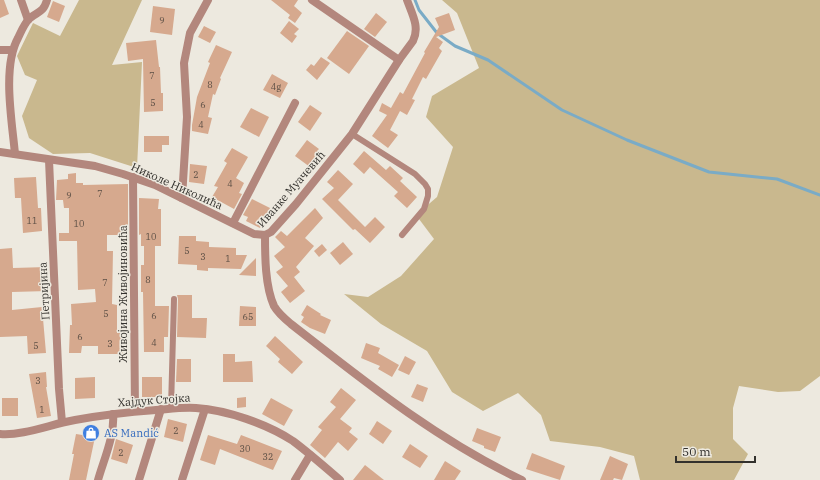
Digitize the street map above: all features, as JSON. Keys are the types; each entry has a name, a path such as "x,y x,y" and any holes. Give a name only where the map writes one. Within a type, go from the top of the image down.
{"street":[{"path":"21,0 28,20"},
{"path":"15,154 9,77 12,50 28,20 40,13 47,0"},
{"path":"182,198 187,117 184,63 190,33 208,0"},
{"path":"312,0 399,60"},
{"name":"Иванке Муачевић","path":"407,0 414,16 417,31 412,41 352,134 296,204 271,232 265,235 265,258 270,296 281,315 371,387 416,419 483,460 522,480"},
{"path":"0,50 12,50"},
{"path":"233,223 295,103"},
{"name":"Николе Николића","path":"0,152 95,166 155,186 254,234 265,235"},
{"name":"Петријина","path":"49,160 59,388 62,422"},
{"name":"Живојина Живојиновића","path":"133,178 135,411"},
{"name":"Хајдук Стојка","path":"0,434 17,433 62,422 135,411 171,408 205,409 231,414 258,424 293,442 340,480"},
{"path":"140,480 161,409"},
{"path":"182,480 205,409"},
{"path":"98,480 112,430 114,421 113,414"},
{"path":"295,480 310,455"}],"lane":[{"path":"352,134 415,174 428,189 428,196 424,209 402,235"},
{"path":"171,408 174,299"}],"shaded area":[{"path":"79,0 142,0 112,65 142,62 137,168 90,153 53,154 29,138 22,116 37,80 25,75 17,56 33,23 60,36"},
{"path":"442,0 820,0 820,376 800,391 778,392 739,386 733,408 733,439 748,454 734,480 640,480 634,456 600,447 550,441 541,415 518,393 483,411 452,392 427,351 381,324 344,294 368,297 401,276 434,239 416,215 437,197 453,147 426,117 432,96 479,68 457,13"}],"building":[{"path":"0,0 4,0 9,14 0,18"},
{"path":"271,0 298,0 294,6 302,13 295,23 288,18 290,15"},
{"path":"53,1 65,6 59,22 47,17"},
{"path":"153,6 175,9 172,35 150,32"},
{"path":"376,13 387,22 375,37 364,29"},
{"path":"449,13 455,30 436,37 443,42 439,48 442,51 426,79 423,77 412,99 415,100 407,115 400,111 390,130 398,135 388,148 372,136 387,115 379,111 382,103 391,108 400,92 403,94 425,53 424,52 439,27 435,18"},
{"path":"289,21 299,29 294,34 297,36 292,43 280,33"},
{"path":"204,26 216,32 210,43 198,37"},
{"path":"347,31 369,46 349,74 327,58"},
{"path":"156,40 160,67 161,93 163,93 163,111 144,112 143,59 128,61 126,43"},
{"path":"216,45 232,52 220,78 221,79 215,95 213,94 208,117 212,118 208,134 192,131 192,125 197,97 210,63 208,62"},
{"path":"321,57 330,63 317,80 306,70 311,64 314,66"},
{"path":"272,74 288,83 280,98 263,90"},
{"path":"310,105 322,113 310,131 298,122"},
{"path":"251,108 269,117 259,137 240,127"},
{"path":"144,136 169,136 169,145 162,145 162,152 144,152"},
{"path":"307,140 319,149 317,151 320,154 310,167 295,156"},
{"path":"232,148 248,157 236,178 244,183 239,193 242,194 234,209 212,197 218,187 214,186 227,163 224,161"},
{"path":"364,151 386,170 390,166 403,178 400,181 417,197 407,208 394,196 398,192 370,167 364,174 353,164"},
{"path":"190,164 207,166 204,184 189,182"},
{"path":"338,170 353,184 338,200 365,227 375,217 385,227 370,243 355,229 353,230 322,199 334,188 327,182"},
{"path":"76,173 76,183 83,183 83,185 128,184 128,235 107,235 107,251 113,251 112,304 117,305 117,333 123,333 123,354 98,354 98,346 82,346 81,353 69,353 70,325 72,325 71,304 96,302 95,289 78,290 77,241 59,241 59,233 69,233 69,208 64,208 63,200 56,200 57,180 68,179 68,174"},
{"path":"36,177 38,208 41,208 42,231 23,233 21,198 15,198 14,178"},
{"path":"139,198 159,199 158,209 161,209 161,246 155,246 155,306 169,306 168,337 164,337 164,352 144,352 141,265 144,265 144,246 141,246 141,234 139,235"},
{"path":"252,199 270,208 260,228 246,221 248,217 243,215"},
{"path":"315,208 323,218 305,238 314,246 296,267 300,272 294,277 305,291 290,303 281,292 288,286 276,272 283,267 274,256 285,247 275,237 281,231 287,236"},
{"path":"179,236 196,236 196,241 209,242 209,247 236,248 236,255 247,255 241,269 208,268 208,271 197,270 197,265 178,264"},
{"path":"343,242 353,254 340,265 330,253"},
{"path":"322,244 327,250 319,257 314,251"},
{"path":"12,248 13,268 47,267 48,291 12,292 12,310 42,307 46,353 28,354 27,336 0,337 0,249"},
{"path":"256,258 256,276 239,275"},
{"path":"177,295 192,295 192,318 207,318 206,338 177,337"},
{"path":"307,305 321,314 320,315 331,320 325,334 310,328 301,322 304,317 301,315"},
{"path":"240,306 256,307 256,326 239,326"},
{"path":"275,336 303,362 292,374 278,362 280,359 266,346"},
{"path":"366,343 380,348 378,353 399,365 392,377 378,369 380,366 361,358"},
{"path":"223,354 235,354 235,362 252,361 253,382 223,382"},
{"path":"405,356 416,362 409,375 398,370"},
{"path":"177,359 191,359 191,382 176,382"},
{"path":"46,372 46,387 51,416 37,418 29,374"},
{"path":"95,377 95,398 75,399 75,378"},
{"path":"142,377 162,377 162,397 142,397"},
{"path":"417,384 428,388 423,402 411,397"},
{"path":"341,388 356,400 340,419 352,428 349,432 358,439 348,451 338,442 325,458 310,445 322,430 318,427 336,407 330,402"},
{"path":"246,397 246,407 237,408 237,398"},
{"path":"2,398 18,398 18,416 2,416"},
{"path":"271,398 293,410 284,426 262,414"},
{"path":"168,419 187,424 183,442 164,437"},
{"path":"377,421 392,431 383,444 369,434"},
{"path":"477,428 501,437 495,452 472,441"},
{"path":"76,434 95,437 86,480 69,480"},
{"path":"208,435 237,444 241,435 282,451 273,470 220,449 215,465 200,460"},
{"path":"116,439 133,445 127,464 111,459"},
{"path":"410,444 428,456 420,468 402,457"},
{"path":"532,453 565,466 560,480 526,469"},
{"path":"610,456 628,464 622,480 614,478 613,480 600,480"},
{"path":"445,461 461,471 455,480 434,480"},
{"path":"365,465 384,480 353,480"}],"waterway":[{"path":"415,0 419,10 437,33 455,46 488,60 562,110 627,140 709,172 777,179 820,195"}],"place":[{"name":"AS Mandić","path":"91,433"}]}
